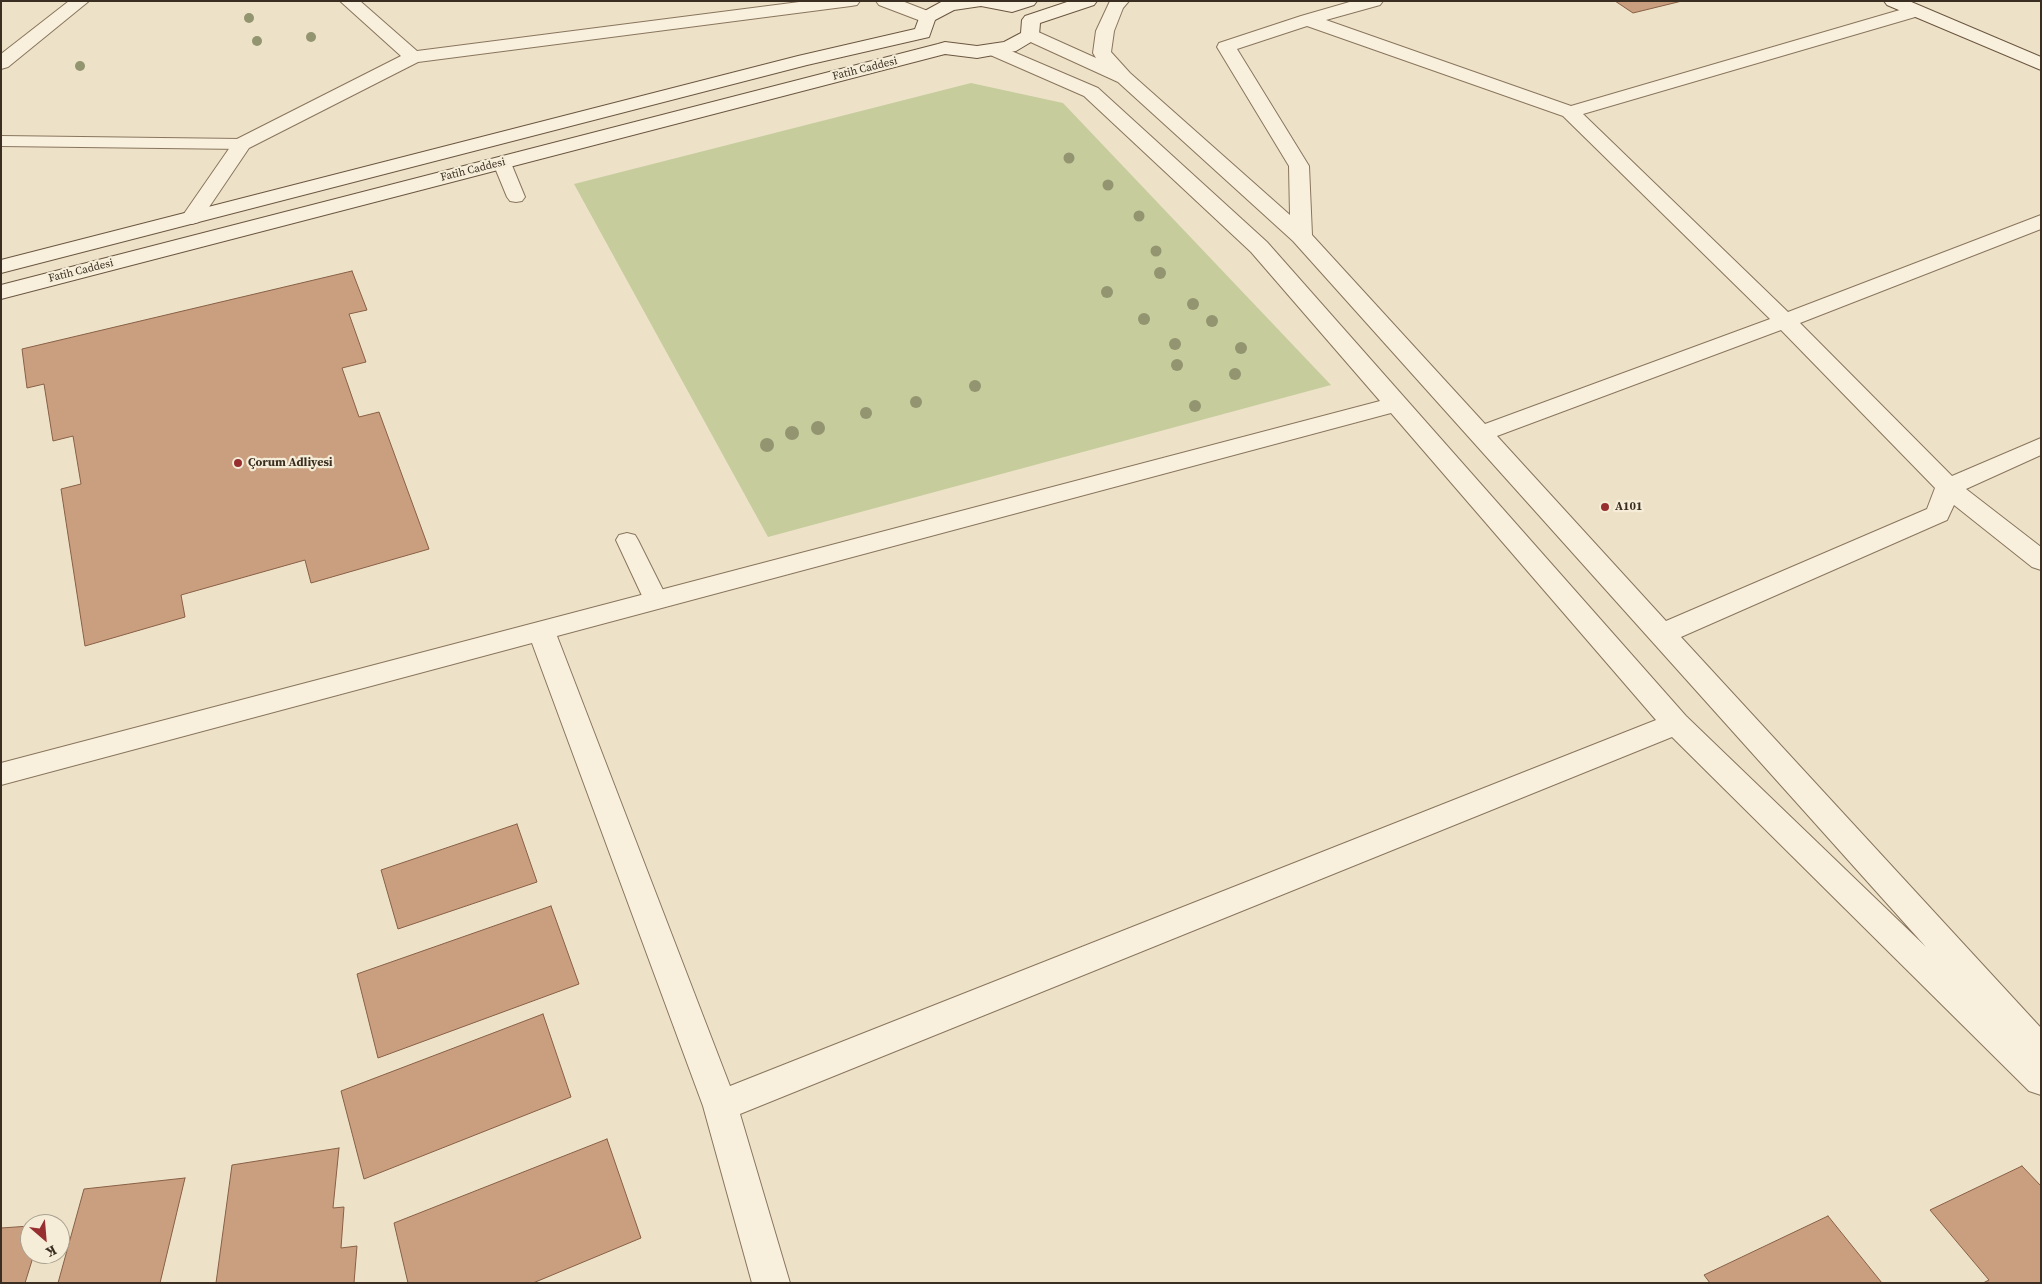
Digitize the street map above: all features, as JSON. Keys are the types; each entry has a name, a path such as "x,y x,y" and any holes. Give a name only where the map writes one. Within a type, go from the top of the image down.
{"street":[{"path":"1,63 80,1"},
{"path":"349,1 413,57"},
{"path":"192,218 242,144 413,57 851,1"},
{"path":"885,1 925,25"},
{"name":"Fatih Caddesi","path":"1,267 805,60 925,25 949,5 981,1 1025,16 1088,1"},
{"path":"1120,1 1115,7 1105,31 1102,53 1125,78 1301,236 2041,1052"},
{"path":"1301,236 1299,166 1226,47 1307,20 1374,1"},
{"path":"1893,1 2041,64"},
{"path":"1570,112 1916,11"},
{"path":"1025,16 1125,78"},
{"name":"Fatih Caddesi","path":"1,292 945,48 977,52 1009,48 1025,16"},
{"path":"1307,20 1570,112 1785,320 1948,487 2041,561"},
{"name":"Fatih Caddesi","path":"925,25 945,48"},
{"path":"995,50 1091,92 1259,247 1676,724 2041,1080"},
{"path":"1480,434 2039,224"},
{"path":"1,774 1396,404"},
{"path":"1662,634 1938,514 1948,487 2041,446"},
{"path":"541,631 720,1106 771,1283"},
{"path":"720,1106 1676,724"}],"lane":[{"path":"1,141 242,144"},
{"path":"502,162 516,197"},
{"path":"627,540 656,600"}],"green space":[{"path":"971,83 1063,103 1331,385 768,537 574,184"}],"building":[{"path":"1615,1 1682,1 1633,13"},
{"name":"Çorum Adliyesi","path":"352,271 367,310 349,314 366,362 342,368 359,417 379,412 429,549 311,583 305,560 181,595 185,617 85,646 61,489 81,484 73,436 53,441 44,384 27,388 22,349"},
{"path":"517,824 537,882 398,929 381,870"},
{"path":"551,906 579,984 378,1058 357,974"},
{"path":"543,1014 571,1097 364,1179 341,1091"},
{"path":"607,1139 641,1238 533,1283 408,1283 394,1223"},
{"path":"339,1148 333,1208 344,1207 341,1248 357,1246 354,1283 216,1283 232,1165"},
{"path":"2022,1166 2041,1186 2041,1283 1983,1283 1989,1280 1930,1210"},
{"path":"185,1178 160,1283 58,1283 63,1264 70,1264 70,1240 84,1189"},
{"path":"1828,1216 1882,1283 1710,1283 1704,1275"},
{"path":"20,1227 20,1264 31,1264 25,1283 1,1283 1,1228"}],"place":[{"name":"Çorum Adliyesi","path":"238,463"},
{"name":"A101","path":"1605,507"}]}
